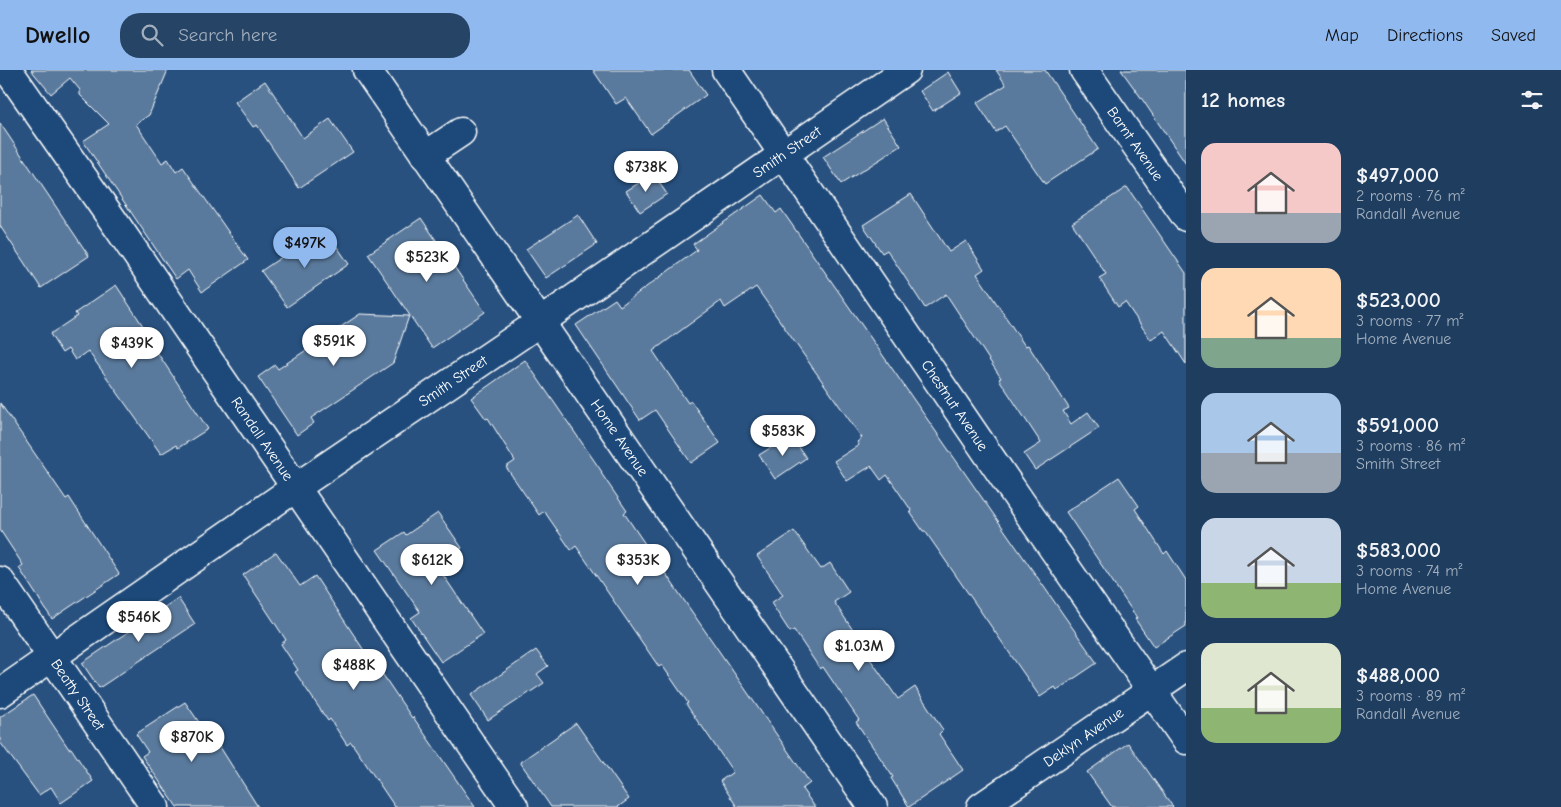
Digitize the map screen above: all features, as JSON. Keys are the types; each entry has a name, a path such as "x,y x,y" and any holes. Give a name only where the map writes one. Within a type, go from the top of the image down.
{"street":[{"name":"Randall Avenue","path":"8,70 514,807"},
{"name":"Home Avenue","path":"366,70 873,807"},
{"name":"Chestnut Avenue","path":"726,70 1186,740"},
{"name":"Smith Street","path":"0,693 295,488 906,70"},
{"name":"Barnt Avenue","path":"1084,70 1186,216"},
{"path":"425,156 461,132"},
{"name":"Beatty Street","path":"0,581 155,807"},
{"name":"Deklyn Avenue","path":"981,807 1186,667"}],"building":[{"path":"31,70 168,70 149,115 136,124 162,163 168,159 176,172 183,167 248,260 202,292 188,270 176,279 83,141 109,124 80,95 80,90 70,78 51,94"},
{"path":"593,70 689,70 706,95 651,134 626,98 616,104"},
{"path":"996,70 1045,70 1098,149 1045,184 1005,126 996,132 977,103 1006,85"},
{"path":"1121,70 1186,70 1186,164 1142,99"},
{"path":"948,72 961,93 933,111 920,91"},
{"path":"265,81 303,138 330,119 353,152 299,188 257,125 253,127 235,102"},
{"path":"883,118 901,146 841,184 823,157"},
{"path":"0,123 89,256 41,288 0,226"},
{"path":"653,174 667,194 640,212 626,191"},
{"path":"1127,187 1186,273 1186,364 1164,331 1151,340 1125,302 1118,307 1099,278 1106,274 1072,223"},
{"path":"911,194 949,252 966,241 984,269 977,274 1025,346 1028,345 1069,408 1063,411 1071,424 1088,412 1099,428 1035,470 1024,454 1041,443 946,294 925,308 887,250 882,253 863,225"},
{"path":"763,195 776,213 781,209 1097,663 1057,690 1055,687 1040,697 925,531 923,531 887,475 881,480 871,466 847,481 834,461 859,445 857,442 862,438 756,287 725,308 721,301 653,351 688,403 691,401 720,443 691,463 655,410 640,420 576,325 615,299 620,306 697,250 693,244"},
{"path":"578,215 597,244 546,278 526,249"},
{"path":"421,218 485,312 432,348 368,254"},
{"path":"326,231 349,264 287,307 261,271 295,248 297,251"},
{"path":"116,285 149,335 147,337 208,429 178,448 176,445 161,454 88,351 75,360 68,349 62,353 50,334 77,316 75,313"},
{"path":"360,314 409,316 393,363 311,418 314,423 297,435 258,377 275,365 278,369"},
{"path":"525,360 602,472 627,511 624,513 810,783 802,789 815,807 737,807 720,781 733,772 686,704 688,703 662,665 659,667 576,546 571,550 544,511 539,515 506,467 515,461 488,418 486,419 471,398"},
{"path":"0,403 66,499 69,497 119,574 52,619 19,568 23,565 0,530"},
{"path":"791,435 806,458 775,479 759,455"},
{"path":"1119,477 1139,506 1135,509 1164,554 1167,551 1186,580 1186,626 1154,647 1135,619 1137,618 1066,512"},
{"path":"438,513 462,548 437,566 483,634 441,662 411,618 420,612 377,550 404,532 406,535"},
{"path":"794,531 821,569 830,563 849,592 834,602 861,642 859,643 898,699 915,687 943,730 939,734 963,770 909,807 891,778 893,777 856,722 859,720 823,667 820,669 794,630 790,632 771,603 783,595 757,556"},
{"path":"276,552 300,586 315,576 369,658 371,657 475,807 395,807 351,742 347,745 330,719 328,721 295,672 298,670 281,644 286,640 243,575"},
{"path":"178,598 195,624 99,688 82,663"},
{"path":"536,650 548,666 537,674 544,683 488,720 471,695"},
{"path":"33,695 93,781 61,803 51,787 39,795 0,742 0,717"},
{"path":"185,702 212,741 215,739 258,807 177,807 142,756 148,752 136,734"},
{"path":"576,723 629,799 618,807 551,807 520,762"},
{"path":"1128,743 1173,807 1112,807 1087,772"}]}
